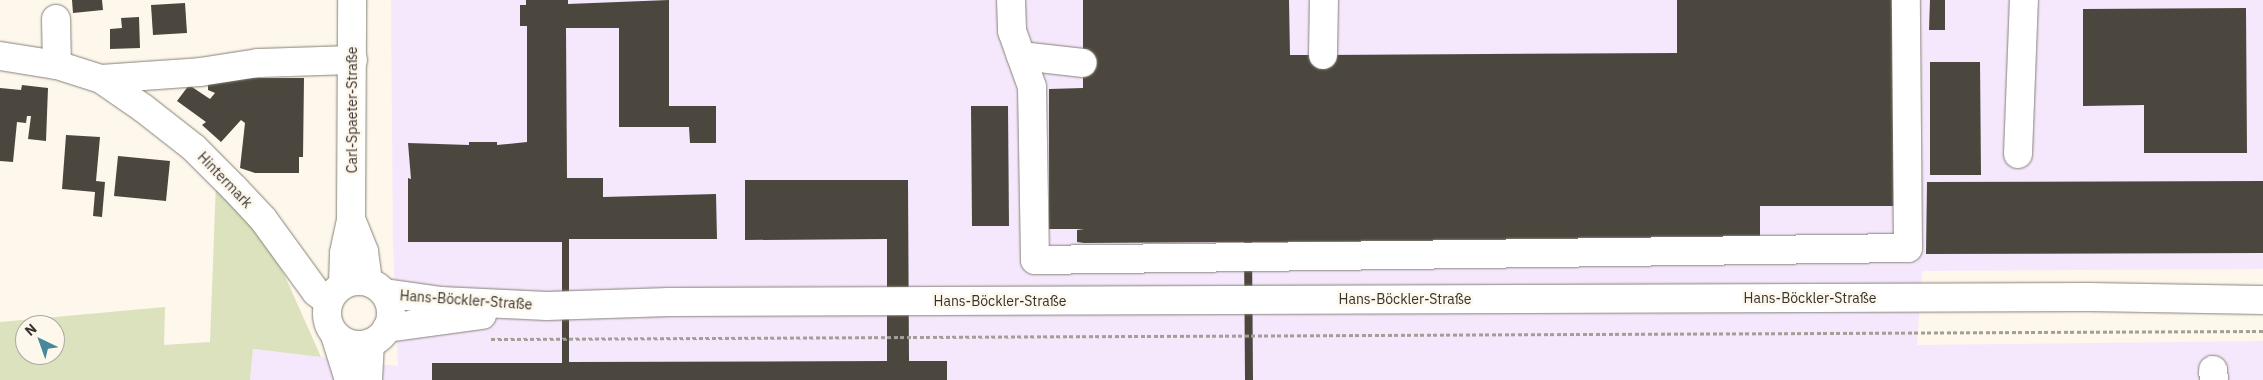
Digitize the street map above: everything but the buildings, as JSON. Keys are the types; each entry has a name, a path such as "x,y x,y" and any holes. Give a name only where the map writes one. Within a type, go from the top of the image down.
{"main road":[{"name":"Carl-Spaeter-Straße","path":"349,380 335,335 327,320 356,290 364,252 351,219 352,0"},
{"path":"1011,0 1012,31 1032,88 1035,260 1908,248 1906,0"},
{"path":"1322,55 1324,0"},
{"path":"2018,154 2024,0"},
{"path":"56,19 57,65"},
{"name":"Hintermark","path":"0,56 57,65 101,79 194,148 263,219 316,292 356,290"},
{"path":"1020,56 1083,63"},
{"name":"Hintermark","path":"101,79 200,72 258,63 353,60"},
{"name":"Carl-Spaeter-Straße","path":"356,290 391,316 379,336 368,380"},
{"name":"Hans-Böckler-Straße","path":"356,290 441,301 548,306 679,302 1513,298 2089,297 2263,300"},
{"name":"Hans-Böckler-Straße","path":"379,336 548,306"},
{"path":"335,335 351,344 379,336"}],"path":[{"path":"483,339 2263,331"}],"shaded area":[{"path":"391,0 2263,0 2263,269 1922,271 1917,345 2263,341 2263,380 250,380 253,349 398,366 393,245"}],"green space":[{"path":"216,182 246,213 284,274 321,357 253,349 250,380 0,380 0,322 15,321 15,365 65,365 65,316 165,307 164,345 210,342"}]}
